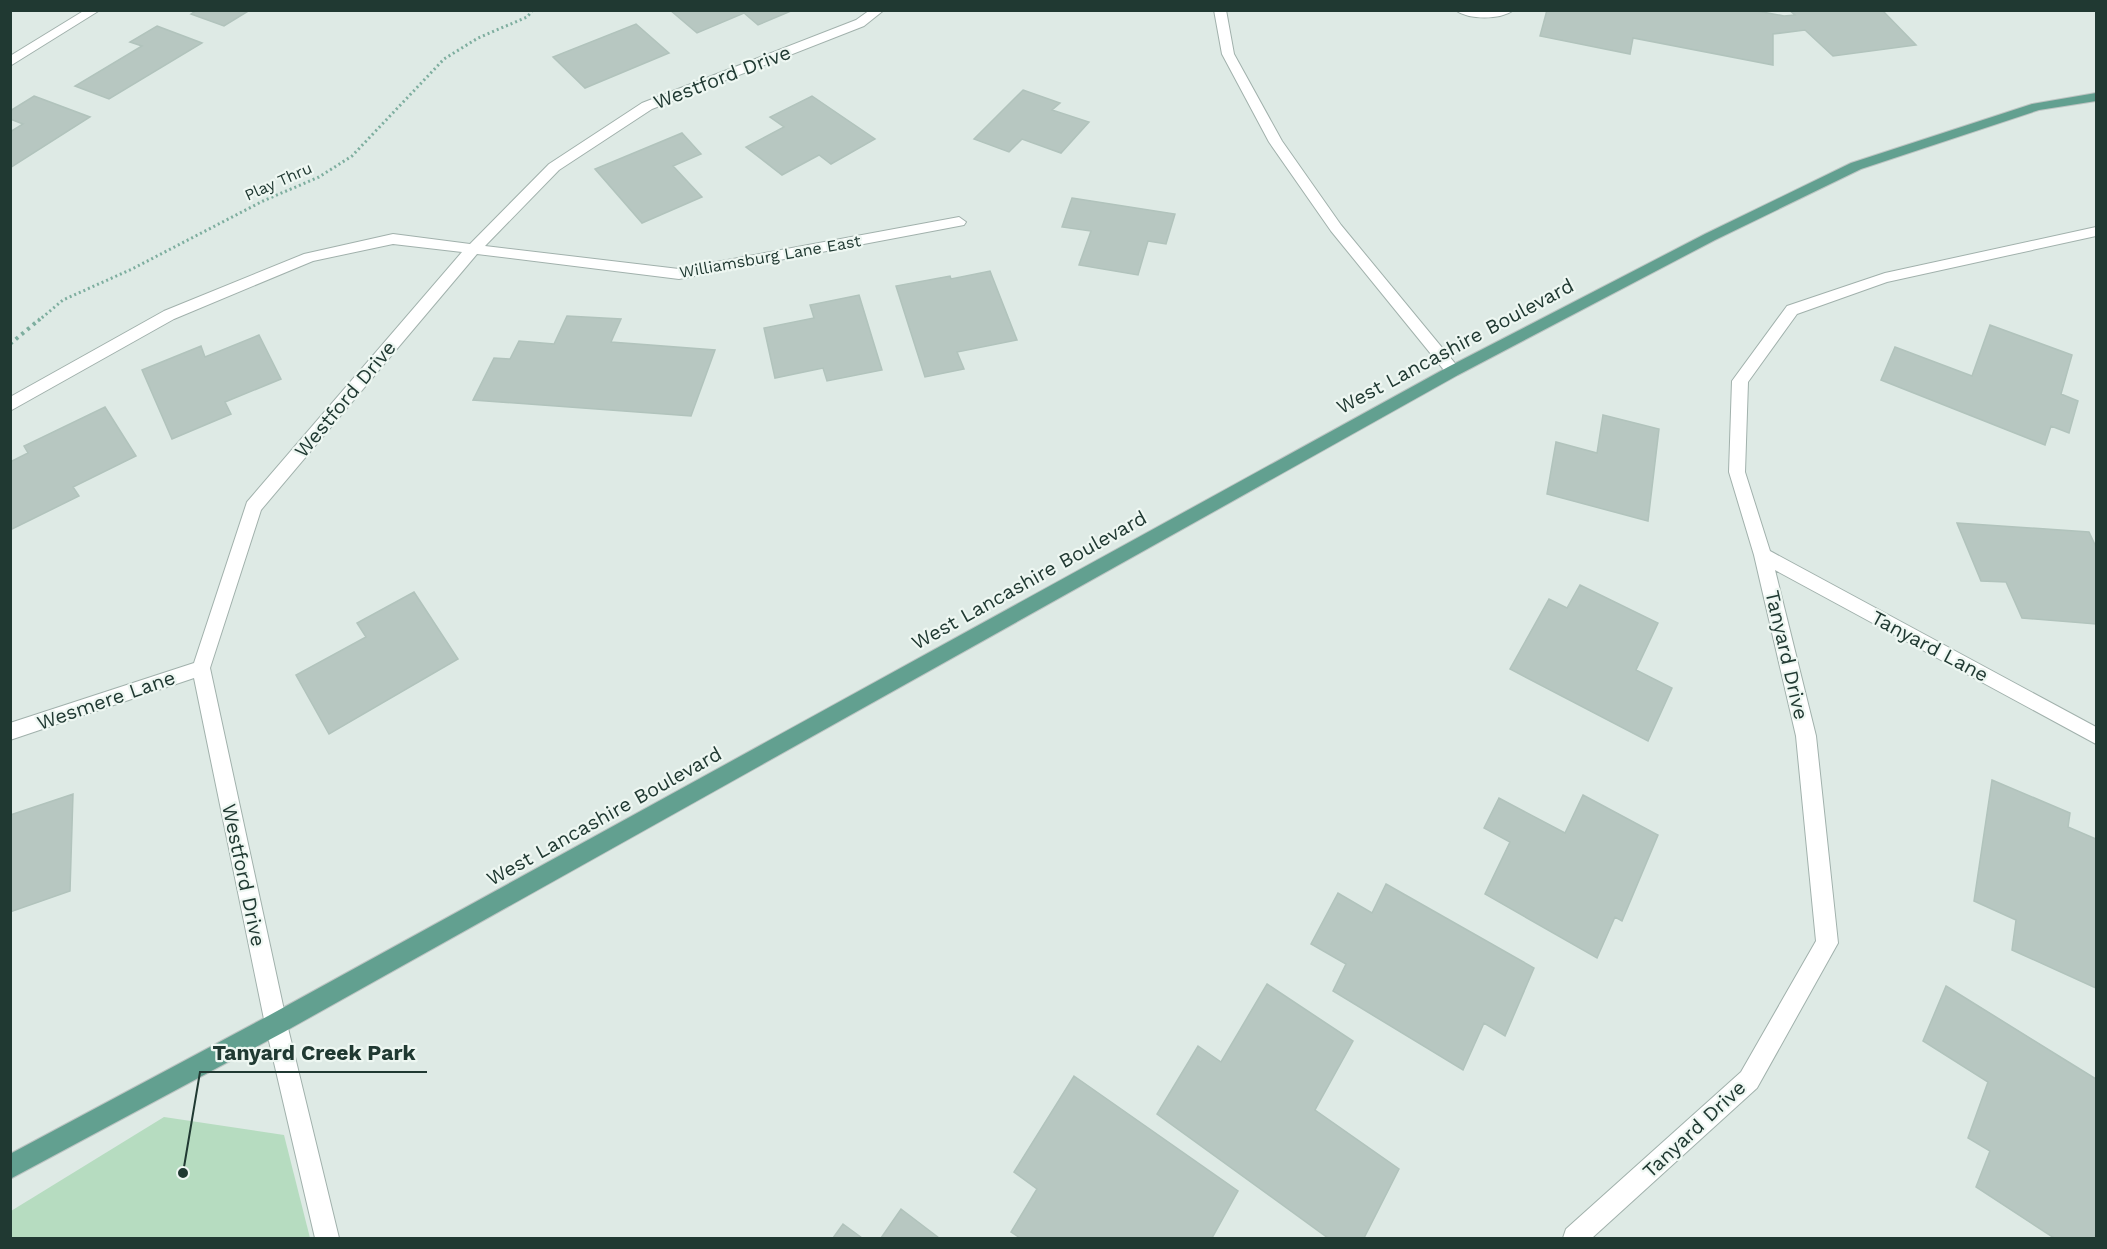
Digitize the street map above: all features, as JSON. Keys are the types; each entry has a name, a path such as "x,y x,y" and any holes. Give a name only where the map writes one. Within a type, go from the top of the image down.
{"main road":[{"name":"West Lancashire Boulevard","path":"10,1167 276,1023 1453,371 1710,237 1856,166 2037,107 2097,97"}],"street":[{"path":"10,62 94,10"},
{"name":"Westford Drive","path":"327,1239 276,1023 201,668 253,507 473,249 554,167 646,106 860,23 878,10"},
{"path":"1220,10 1228,54 1276,142 1336,228 1453,371"},
{"path":"1461,10 1494,14 1508,10"},
{"name":"Williamsburg Lane East","path":"10,405 169,315 309,256 393,239 679,274 959,222"},
{"name":"Tanyard Drive","path":"1575,1239 1749,1080 1827,943 1806,736 1763,555 1737,472 1740,381 1792,310 1885,278 2008,253 2097,231"},
{"name":"Tanyard Lane","path":"1763,555 2097,736"},
{"name":"Wesmere Lane","path":"10,732 201,668"}],"path":[{"name":"Play Thru","path":"10,344 63,300 132,270 239,212 327,172 352,156 444,59 478,38 527,17 533,10"}],"green space":[{"path":"164,1117 284,1135 310,1238 11,1238 11,1211"}],"building":[{"path":"197,10 250,10 224,26 191,14"},
{"path":"670,10 791,11 758,25 744,13 697,33"},
{"path":"1547,10 1752,10 1784,16 1795,15 1789,10 1882,10 1916,45 1833,56 1805,30 1773,34 1773,65 1633,38 1630,54 1540,36"},
{"path":"636,24 669,53 585,88 553,57"},
{"path":"157,26 202,43 109,99 75,86 142,46 130,42"},
{"path":"1023,90 1060,103 1052,110 1089,122 1061,153 1022,139 1009,152 974,139"},
{"path":"34,96 90,117 10,168 10,132 23,124 10,119 10,111"},
{"path":"812,96 875,139 831,164 819,155 782,175 746,147 784,127 770,117"},
{"path":"682,133 701,154 673,166 702,197 642,223 595,169"},
{"path":"1072,198 1175,214 1166,244 1148,241 1138,275 1079,265 1091,231 1062,227"},
{"path":"990,271 1017,340 957,352 964,369 925,377 896,286"},
{"path":"859,295 882,370 827,381 823,368 775,378 764,328 814,318 810,305"},
{"path":"567,316 621,319 611,342 715,350 691,416 473,400 494,358 510,359 519,341 554,344"},
{"path":"1990,325 2072,355 2061,394 2078,401 2069,433 2051,426 2045,445 1881,380 1895,347 1972,376"},
{"path":"259,335 281,379 225,402 231,414 172,439 142,370 201,346 205,357"},
{"path":"105,407 136,456 73,487 79,496 10,530 10,462 28,453 24,446"},
{"path":"1603,415 1659,429 1648,521 1547,494 1556,442 1597,453"},
{"path":"1957,523 2089,532 2096,547 2096,624 2022,618 2006,582 1981,581"},
{"path":"1580,585 1658,623 1636,670 1672,688 1648,741 1510,669 1549,599 1567,608"},
{"path":"414,592 458,659 329,734 296,675 366,637 357,623"},
{"path":"1992,780 2070,813 2068,827 2096,839 2096,988 2012,950 2016,920 1974,901"},
{"path":"73,794 70,891 10,912 10,815"},
{"path":"1583,795 1658,835 1622,921 1615,917 1597,958 1485,894 1510,842 1484,828 1499,798 1565,833"},
{"path":"1386,884 1534,968 1505,1036 1484,1023 1463,1070 1333,991 1346,964 1311,944 1338,893 1372,913"},
{"path":"1267,984 1353,1041 1315,1110 1399,1169 1364,1238 1328,1238 1157,1114 1198,1046 1221,1062"},
{"path":"1946,986 2096,1079 2095,1238 2054,1238 1976,1187 1990,1151 1968,1138 1988,1082 1923,1041"},
{"path":"1074,1076 1238,1191 1212,1238 1020,1238 1011,1232 1037,1189 1014,1172"},
{"path":"901,1209 939,1238 881,1238"},
{"path":"843,1224 862,1238 833,1238"}],"place":[{"name":"Tanyard Creek Park","path":"183,1173"}]}
